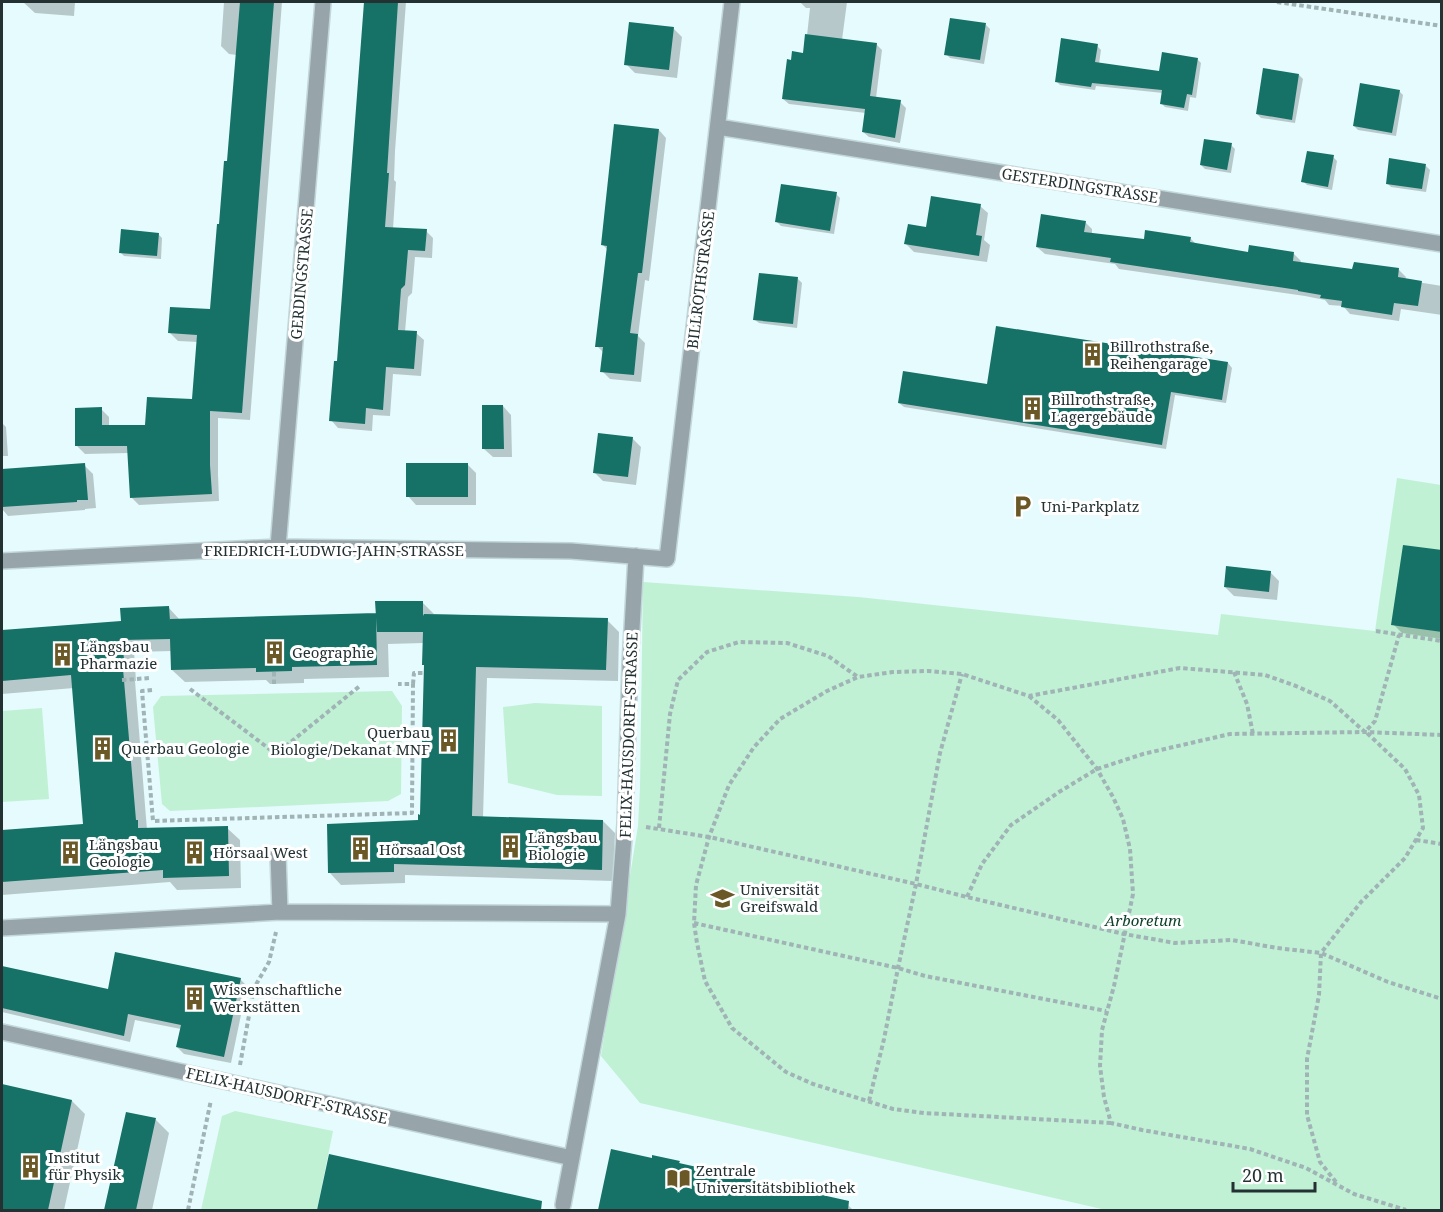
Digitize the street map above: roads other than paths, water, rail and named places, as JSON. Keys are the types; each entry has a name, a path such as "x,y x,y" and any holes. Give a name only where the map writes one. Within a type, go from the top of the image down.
{"street":[{"name":"GERDINGSTRASSE","path":"278,547 323,2"},
{"name":"BILLROTHSTRASSE","path":"667,559 732,2"},
{"name":"GESTERDINGSTRASSE","path":"718,127 1442,244"},
{"name":"FRIEDRICH-LUDWIG-JAHN-STRASSE","path":"2,561 278,547 571,551 667,559"},
{"name":"FELIX-HAUSDORFF-STRASSE","path":"563,1205 618,914 625,824 636,556"},
{"path":"278,854 280,912"},
{"path":"2,928 280,912 618,914"},
{"name":"FELIX-HAUSDORFF-STRASSE","path":"2,1032 572,1158"}],"place":[{"name":"Billrothstraße, Reihengarage","path":"1092,355"},
{"name":"Billrothstraße, Lagergebäude","path":"1033,408"},
{"name":"Uni-Parkplatz","path":"1023,506"},
{"name":"Geographie","path":"274,652"},
{"name":"Längsbau Pharmazie","path":"62,655"},
{"name":"Querbau Biologie/Dekanat MNF","path":"448,741"},
{"name":"Querbau Geologie","path":"103,748"},
{"name":"Längsbau Biologie","path":"510,846"},
{"name":"Hörsaal Ost","path":"361,849"},
{"name":"Hörsaal West","path":"195,852"},
{"name":"Längsbau Geologie","path":"71,853"},
{"name":"Universität Greifswald","path":"722,898"},
{"name":"Wissenschaftliche Werkstätten","path":"195,998"},
{"name":"Institut für Physik","path":"30,1166"},
{"name":"Zentrale Universitätsbibliothek","path":"678,1179"}],"park label":[{"name":"Arboretum","path":"1143,920"}]}
